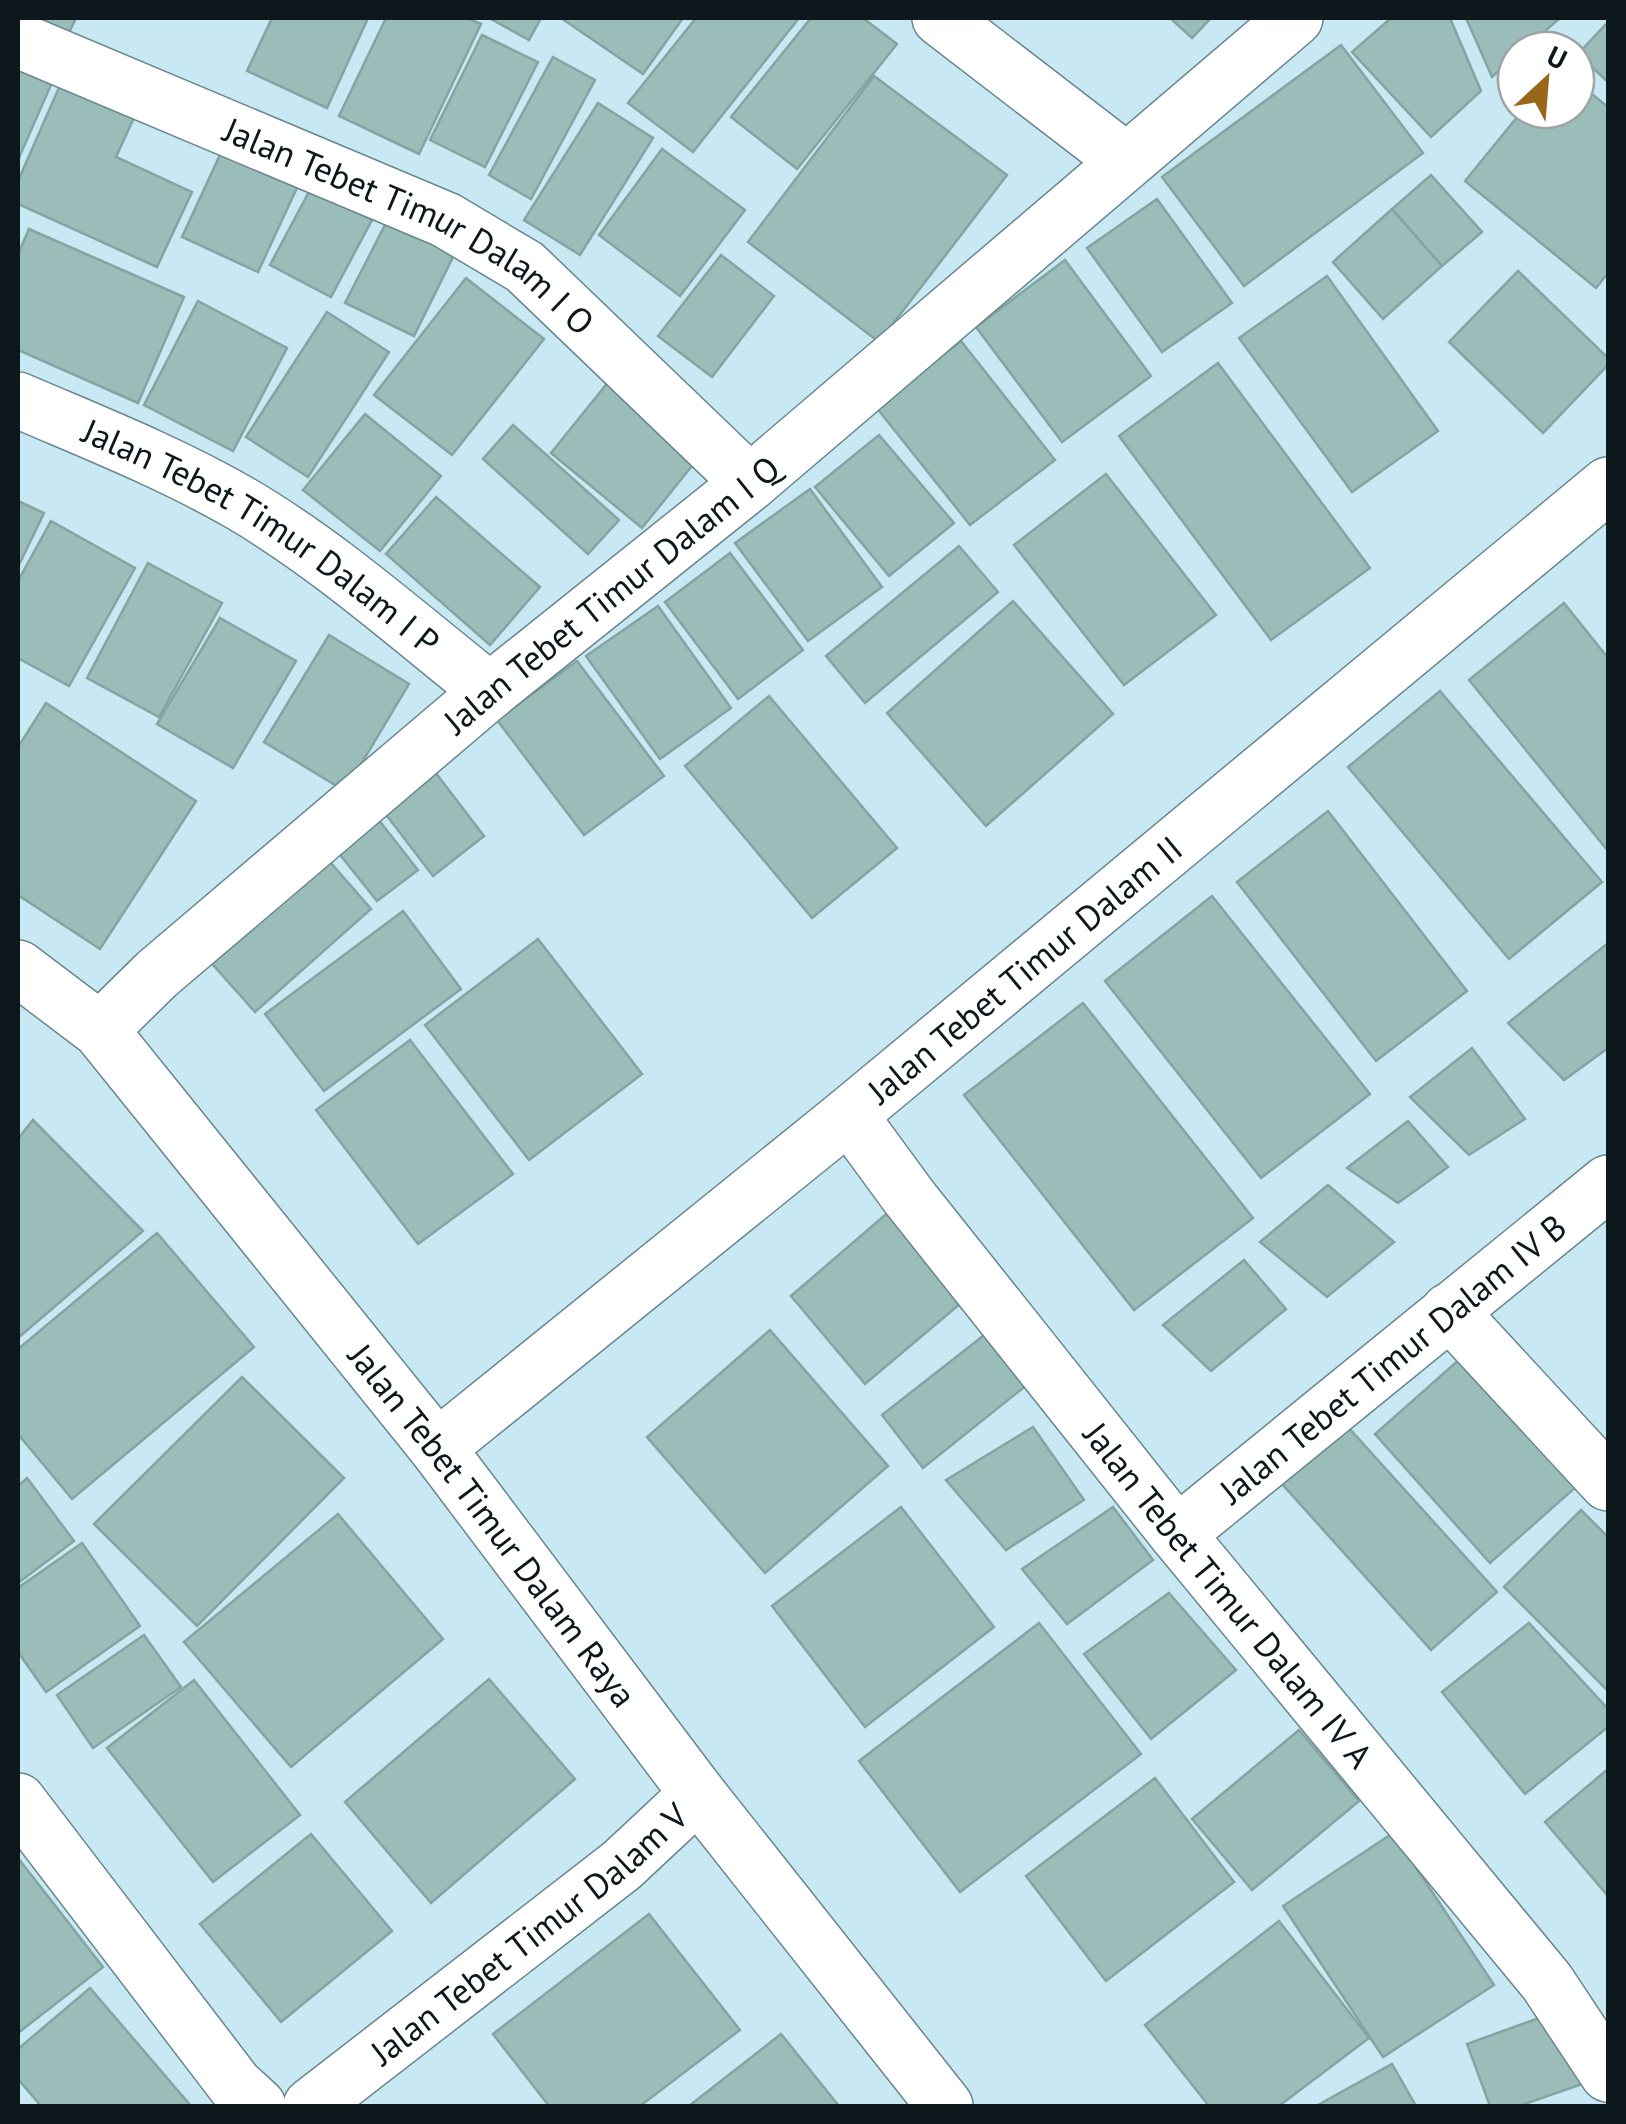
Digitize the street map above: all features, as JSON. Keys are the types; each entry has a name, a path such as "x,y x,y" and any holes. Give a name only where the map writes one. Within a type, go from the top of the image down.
{"street":[{"path":"940,18 1126,161"},
{"name":"Jalan Tebet Timur Dalam I Q","path":"100,1030 157,974 490,691 750,483 1296,18"},
{"name":"Jalan Tebet Timur Dalam I O","path":"18,40 446,220 526,267 750,483"},
{"name":"Jalan Tebet Timur Dalam I P","path":"18,400 156,460 240,503 317,554 490,691"},
{"name":"Jalan Tebet Timur Dalam II","path":"437,1448 849,1115 1608,485"},
{"name":"Jalan Tebet Timur Dalam Raya","path":"18,968 100,1030 437,1448 698,1794 945,2106"},
{"name":"Jalan Tebet Timur Dalam IV A","path":"849,1115 909,1197 1176,1534 1547,1982 1608,2074"},
{"name":"Jalan Tebet Timur Dalam IV B","path":"1176,1534 1608,1183"},
{"path":"1449,1312 1608,1482"},
{"name":"Jalan Tebet Timur Dalam V","path":"311,2106 622,1865 698,1794"},
{"path":"19,1805 234,2085 258,2106"}],"building":[{"path":"32,18 76,18 69,33"},
{"path":"272,18 368,18 327,108 247,71"},
{"path":"386,18 467,18 481,24 419,154 339,116"},
{"path":"489,18 541,18 529,40"},
{"path":"561,18 683,18 643,74"},
{"path":"696,18 799,18 693,152 628,103"},
{"path":"811,18 863,18 897,44 797,169 731,117"},
{"path":"1170,18 1211,18 1192,38"},
{"path":"1391,18 1450,18 1481,91 1431,137 1352,52"},
{"path":"1466,18 1560,18 1546,30 1496,30 1496,74 1492,77"},
{"path":"1608,22 1608,82 1596,71 1596,35"},
{"path":"482,35 538,62 485,167 430,140"},
{"path":"1341,45 1423,153 1244,286 1162,177"},
{"path":"553,57 595,80 531,199 489,175"},
{"path":"18,62 54,78 18,160"},
{"path":"65,74 139,107 116,157 192,192 157,267 18,204 18,181"},
{"path":"874,76 1007,175 879,342 748,242"},
{"path":"1596,97 1608,107 1608,273 1596,288 1465,181 1507,130 1596,130"},
{"path":"598,103 653,138 580,255 524,220"},
{"path":"225,144 301,179 258,272 182,237"},
{"path":"662,149 745,210 680,296 599,235"},
{"path":"1431,175 1482,232 1442,266 1392,209"},
{"path":"311,188 372,220 331,297 270,265"},
{"path":"1157,199 1232,303 1162,352 1087,248"},
{"path":"1392,209 1442,266 1383,319 1333,262"},
{"path":"387,221 454,255 414,336 345,303"},
{"path":"29,229 184,297 138,403 18,350 18,254"},
{"path":"721,255 774,296 712,377 658,336"},
{"path":"1065,260 1151,376 1062,442 976,327"},
{"path":"1518,271 1608,358 1608,365 1543,433 1449,342"},
{"path":"1327,276 1438,431 1352,492 1239,338"},
{"path":"466,278 544,339 452,455 374,395"},
{"path":"198,301 287,348 233,451 144,405"},
{"path":"327,312 389,352 308,477 246,437"},
{"path":"961,341 1055,460 970,525 876,407"},
{"path":"1218,363 1370,568 1271,640 1119,436"},
{"path":"609,381 700,456 642,528 551,453"},
{"path":"365,414 441,476 380,551 303,490"},
{"path":"513,425 619,520 588,554 483,459"},
{"path":"879,435 954,523 889,576 815,487"},
{"path":"1106,474 1216,615 1124,685 1014,545"},
{"path":"810,489 882,587 808,641 735,543"},
{"path":"436,497 540,587 490,645 386,554"},
{"path":"18,501 44,513 18,567"},
{"path":"51,521 135,568 69,686 18,658 18,581"},
{"path":"959,546 998,592 865,703 826,656"},
{"path":"730,553 803,650 738,699 665,602"},
{"path":"148,563 222,603 159,717 87,678"},
{"path":"1013,601 1113,714 986,826 887,713"},
{"path":"1564,603 1608,658 1608,851 1469,680"},
{"path":"658,606 731,708 660,759 586,656"},
{"path":"220,618 296,661 233,768 157,724"},
{"path":"329,635 409,684 345,791 264,742"},
{"path":"577,661 664,776 584,835 497,720"},
{"path":"1440,691 1602,882 1509,959 1348,767"},
{"path":"769,696 897,848 812,918 685,766"},
{"path":"46,703 196,801 100,949 18,895 18,747"},
{"path":"432,768 484,836 433,876 381,808"},
{"path":"1328,811 1467,991 1376,1061 1237,882"},
{"path":"374,814 418,870 377,901 333,846"},
{"path":"324,855 371,909 255,1012 207,958"},
{"path":"1212,896 1370,1094 1261,1178 1105,981"},
{"path":"403,911 461,989 324,1091 265,1014"},
{"path":"538,939 642,1074 529,1160 425,1025"},
{"path":"1608,943 1608,1048 1564,1080 1508,1023"},
{"path":"1083,1003 1253,1218 1134,1310 964,1095"},
{"path":"410,1040 513,1174 418,1244 316,1110"},
{"path":"1472,1048 1525,1119 1469,1155 1410,1097"},
{"path":"33,1120 143,1231 18,1338 18,1139"},
{"path":"1408,1121 1448,1167 1398,1203 1347,1168"},
{"path":"1328,1185 1394,1242 1327,1297 1260,1242"},
{"path":"899,1203 974,1292 865,1384 791,1296"},
{"path":"157,1233 254,1347 72,1499 18,1434 18,1349"},
{"path":"1244,1260 1286,1309 1211,1371 1163,1325"},
{"path":"997,1325 1038,1376 923,1468 882,1415"},
{"path":"770,1330 888,1466 765,1573 647,1437"},
{"path":"1461,1358 1576,1487 1490,1563 1375,1434"},
{"path":"242,1377 344,1478 197,1626 94,1524"},
{"path":"1339,1417 1497,1592 1431,1650 1274,1475"},
{"path":"1033,1427 1084,1500 1006,1550 946,1480"},
{"path":"27,1478 74,1541 18,1583 18,1486"},
{"path":"901,1507 994,1627 865,1727 772,1606"},
{"path":"1113,1507 1153,1560 1067,1624 1022,1569"},
{"path":"1581,1510 1608,1537 1608,1691 1504,1587"},
{"path":"338,1514 443,1639 291,1767 184,1642"},
{"path":"82,1543 140,1626 46,1692 18,1652 18,1588"},
{"path":"1169,1593 1236,1670 1151,1739 1084,1654"},
{"path":"1039,1623 1141,1754 960,1892 859,1761"},
{"path":"1529,1623 1608,1709 1608,1727 1525,1794 1442,1692"},
{"path":"144,1635 181,1687 93,1748 57,1695"},
{"path":"489,1679 575,1779 431,1903 345,1802"},
{"path":"194,1680 300,1815 213,1882 107,1748"},
{"path":"1299,1730 1359,1801 1252,1890 1192,1819"},
{"path":"1608,1769 1608,1896 1545,1822"},
{"path":"1155,1778 1234,1882 1106,1981 1026,1876"},
{"path":"1393,1833 1494,1985 1383,2057 1283,1906"},
{"path":"311,1834 392,1931 281,2022 200,1924"},
{"path":"18,1858 103,1967 18,2033"},
{"path":"649,1914 740,2030 640,2106 549,2106 493,2034"},
{"path":"1279,1921 1369,2038 1279,2106 1209,2106 1145,2025"},
{"path":"90,1988 191,2106 41,2106 18,2079 18,2049"},
{"path":"1561,2010 1588,2082 1519,2106 1490,2106 1467,2044"},
{"path":"781,2034 839,2106 689,2106"},
{"path":"1392,2064 1416,2106 1316,2106"}]}
